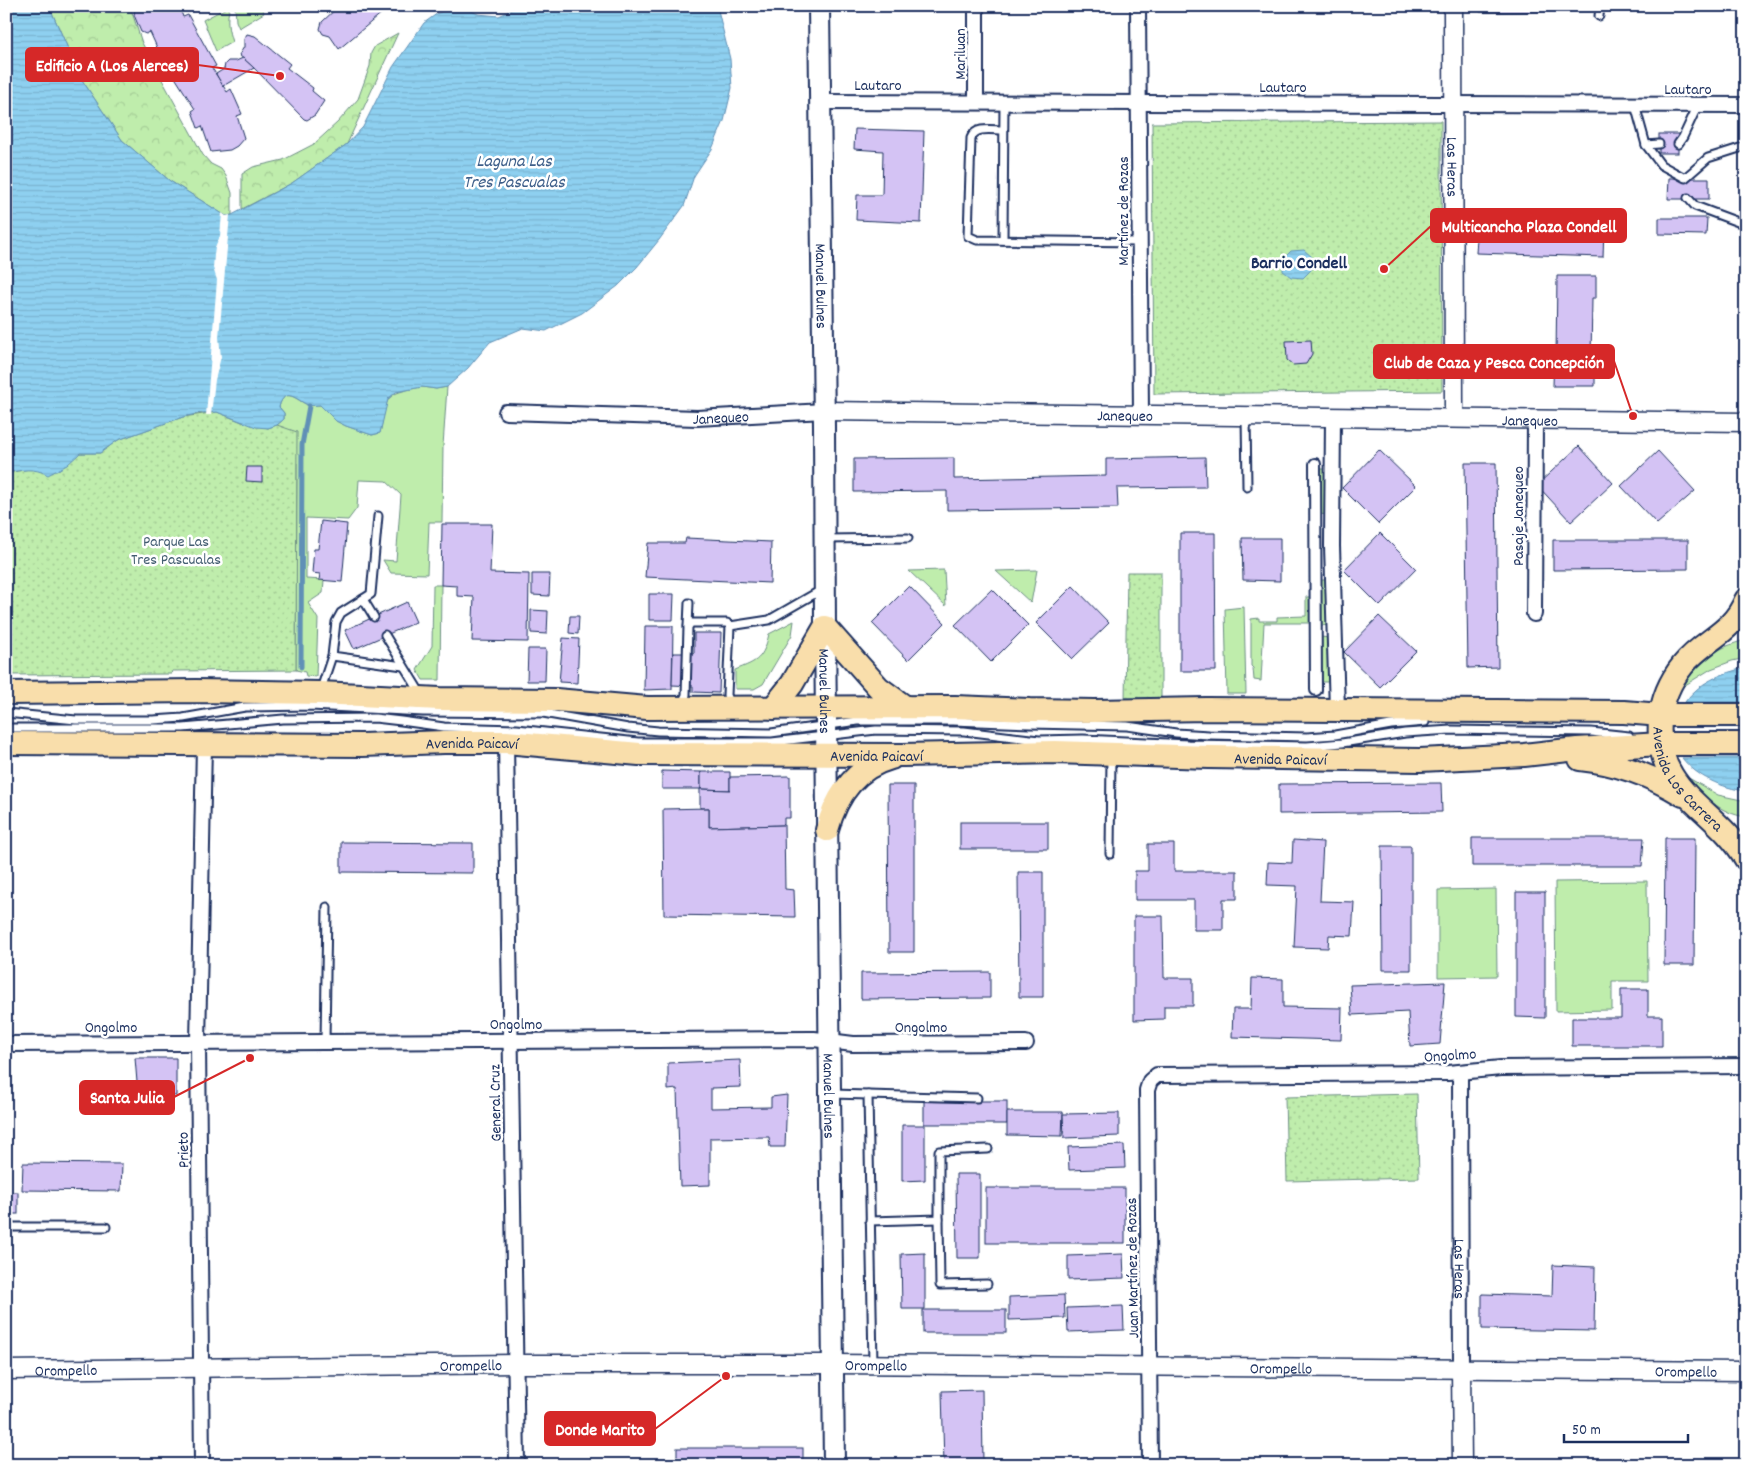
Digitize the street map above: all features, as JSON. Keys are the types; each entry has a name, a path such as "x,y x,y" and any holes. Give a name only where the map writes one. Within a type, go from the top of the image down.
{"main road":[{"name":"Manuel Bulnes","path":"819,6 834,1465"},
{"name":"Avenida Los Carrera","path":"1746,600 1730,626 1694,653 1674,677 1666,695 1661,715 1661,744 1666,764 1672,777 1690,799 1734,842 1746,859"},
{"path":"773,708 792,684 825,627 879,688 905,707"},
{"path":"1710,641 1728,633 1746,629"},
{"name":"Avenida Paicaví","path":"6,692 254,691 424,699 556,700 630,707 683,701 730,701 773,708 826,731 903,755 1030,752 1420,760 1524,756 1577,749 1661,744 1746,744"},
{"name":"Avenida Paicaví","path":"6,743 362,745 506,742 638,754 826,731 905,707 1095,711 1206,709 1624,712 1661,715 1746,715"},
{"path":"827,830 836,804 855,778 872,766 903,755"},
{"path":"1524,756 1600,761 1620,766 1646,775 1690,799"},
{"path":"1710,818 1728,826 1746,830"}],"street":[{"name":"Mariluan","path":"976,6 976,102"},
{"name":"Martínez de Rozas","path":"1138,6 1141,415"},
{"name":"Las Heras","path":"1453,6 1454,418"},
{"name":"Lautaro","path":"820,102 1746,106"},
{"name":"Janequeo","path":"506,412 697,418 824,411 1746,422"},
{"path":"1333,417 1332,546 1337,710"},
{"name":"Pasaje Janequeo","path":"1534,614 1535,419"},
{"path":"1315,464 1316,690"},
{"name":"General Cruz","path":"506,742 517,1465"},
{"name":"Prieto","path":"202,1465 198,1043 204,745"},
{"name":"Ongolmo","path":"6,1044 814,1039 853,1044 1026,1043"},
{"name":"Ongolmo","path":"1157,1075 1460,1073 1501,1068 1746,1066"},
{"name":"Las Heras","path":"1460,1073 1462,1465"},
{"name":"Juan Martínez de Rozas","path":"1150,1465 1147,1090 1150,1081 1157,1075"},
{"name":"Orompello","path":"6,1370 515,1364 873,1364 1746,1371"}],"lane":[{"path":"1599,16 1600,6"},
{"path":"1004,102 1004,240"},
{"path":"1635,105 1646,145 1661,164 1685,178 1708,158 1746,146"},
{"path":"1678,144 1684,137 1698,105"},
{"path":"1004,130 978,130 974,132 971,138 968,236 977,240 1140,242"},
{"path":"1646,145 1659,144"},
{"path":"1688,198 1695,206 1746,225"},
{"path":"1246,416 1247,487"},
{"path":"320,693 332,656 336,622 341,613 370,594 378,516"},
{"path":"825,539 908,538"},
{"path":"688,627 691,623 727,623 730,626 769,620 825,588"},
{"path":"363,599 374,617"},
{"path":"683,701 691,639 688,627 689,603"},
{"path":"730,626 728,670 730,701"},
{"path":"385,635 424,699"},
{"path":"720,639 729,639"},
{"path":"720,654 729,654"},
{"path":"332,656 403,666"},
{"path":"720,670 728,670"},
{"path":"719,686 728,686"},
{"path":"6,713 76,720 163,719 183,718 245,707 311,706 423,712 543,713 628,728 658,731 771,733 876,730 964,731 1038,740 1325,746 1405,732 1459,730 1591,732 1636,737 1661,744"},
{"path":"1637,722 1661,715"},
{"path":"6,728 183,728 284,719 375,718 444,727 517,729 638,742 754,742 826,731 858,721 953,720 1127,726 1194,734 1307,737 1335,736 1391,725 1433,722"},
{"path":"1130,742 1209,757"},
{"path":"1110,854 1111,753"},
{"path":"325,1042 327,906"},
{"path":"830,1094 977,1098"},
{"path":"868,1095 873,1364"},
{"path":"986,1284 940,1285 939,1151 988,1149"},
{"path":"870,1220 939,1219"},
{"path":"6,1227 106,1227"}],"green space":[{"path":"49,6 130,6 142,43 203,155 211,164 221,169 226,176 232,193 232,215 226,216 170,181 122,140 82,80"},
{"path":"230,6 228,24 232,42 216,51 203,20"},
{"path":"235,6 262,7 264,13 239,28 236,21"},
{"path":"398,33 347,144 292,183 242,209 242,174 253,167 283,160 314,144 338,122 358,99 370,66 371,53 375,46"},
{"path":"1441,121 1442,391 1154,394 1152,123"},
{"path":"422,387 436,389 447,387 443,446 442,522 429,522 427,574 391,573 383,560 396,561 401,495 386,481 359,480 357,508 348,520 306,518 306,579 324,580 323,593 308,603 318,619 316,677 306,676 305,672 296,670 297,463 271,490 271,448 269,442 262,436 249,439 244,449 236,450 228,430 216,423 214,418 202,417 200,422 183,427 185,438 174,443 162,444 163,455 154,456 154,480 127,476 110,480 95,490 89,497 77,487 66,488 60,497 60,507 55,509 46,499 38,496 26,497 18,492 6,489 6,473 33,470 48,475 67,465 80,453 100,453 118,440 183,417 217,412 256,427 268,428 277,425 284,419 284,413 279,407 282,400 288,396 292,396 308,405 320,405 336,421 372,435 380,433 386,404 393,395 409,389"},
{"name":"Parque Las Tres Pascualas","path":"217,412 242,422 268,428 277,425 297,432 296,670 172,671 171,674 6,675 6,473 30,469 57,471 80,453 100,453 118,440 183,417"},
{"path":"1318,469 1329,469 1330,515 1319,514"},
{"path":"944,570 946,606 909,571"},
{"path":"1037,570 1031,603 996,571"},
{"path":"1127,572 1161,572 1161,700 1125,700"},
{"path":"1318,580 1330,580 1331,626 1321,625"},
{"path":"433,585 441,585 440,680 423,680 417,670 432,646"},
{"path":"1306,597 1311,597 1312,623 1264,623 1261,681 1254,680 1253,668 1251,666 1251,619 1259,618 1259,621 1277,621 1277,617 1306,616"},
{"path":"1244,607 1246,694 1227,694 1225,609"},
{"path":"794,621 792,635 763,684 754,689 735,689 735,670 749,664 762,654 769,634"},
{"path":"1320,637 1331,638 1331,682 1320,682"},
{"path":"1746,640 1746,658 1711,669 1682,687 1694,670 1708,656 1735,643"},
{"path":"1687,777 1718,795 1746,801 1746,817 1720,808 1699,791"},
{"path":"1647,881 1648,981 1612,981 1612,1010 1556,1011 1555,882"},
{"path":"1496,889 1497,976 1438,977 1438,890"},
{"path":"1417,1094 1419,1178 1287,1181 1285,1097"}],"water":[{"name":"Laguna Las Tres Pascualas","path":"6,6 49,6 82,80 122,140 170,181 226,216 232,215 292,183 347,144 363,127 393,67 424,23 438,13 453,7 465,8 478,14 499,16 520,6 717,6 730,59 732,88 724,121 712,149 694,176 684,206 637,267 618,286 582,313 546,331 523,328 490,342 468,368 447,387 436,389 422,387 396,392 388,399 380,433 372,435 346,426 336,421 320,405 308,405 292,396 288,396 282,400 279,407 284,413 284,419 277,425 268,428 256,427 217,412 201,413 183,417 118,440 100,453 80,453 67,465 48,475 33,470 6,473"},
{"path":"1304,250 1312,257 1312,269 1303,278 1291,277 1283,271 1283,259 1291,251"},
{"path":"1746,668 1746,702 1685,702 1697,689 1712,679"},
{"path":"1682,758 1746,758 1746,791 1719,784 1703,776"}],"pier":[{"path":"222,213 226,216 230,215 219,337 221,357 215,380 211,415 206,415 217,280 213,268 214,255 220,236"}],"building":[{"path":"139,6 179,6 183,17 188,15 216,66 212,68 227,92 231,89 242,114 237,116 244,138 237,146 230,150 211,152 202,126 198,128 192,111 195,109 159,52 150,32 146,34 141,32 134,15 135,9"},
{"path":"339,6 390,6 339,49 330,36 323,34 320,29 322,22"},
{"path":"1480,6 1593,6 1593,11 1480,12"},
{"path":"247,34 255,36 290,64 287,68 313,88 312,91 324,101 315,115 307,120 304,119 239,55 244,47 244,39"},
{"path":"243,58 254,68 223,86 216,74 224,69 228,61 236,61"},
{"path":"855,129 924,131 921,223 856,220 857,195 882,195 883,151 854,149"},
{"path":"1659,134 1678,134 1678,153 1659,153"},
{"path":"1669,178 1709,178 1709,199 1668,199"},
{"path":"1659,218 1707,218 1706,235 1659,234"},
{"path":"1478,223 1604,227 1603,257 1476,253"},
{"path":"1557,276 1596,276 1596,298 1592,298 1591,357 1595,357 1595,386 1553,386 1554,355 1556,356"},
{"path":"1311,340 1312,354 1306,364 1293,365 1287,360 1286,341"},
{"path":"1579,446 1613,483 1571,522 1537,485"},
{"path":"1379,450 1416,486 1378,524 1342,488"},
{"path":"1658,451 1695,491 1657,524 1621,486"},
{"path":"1205,457 1206,487 1117,488 1118,508 947,510 947,491 854,492 854,459 954,458 954,479 1106,476 1106,459"},
{"path":"1465,463 1496,463 1498,667 1468,668"},
{"path":"247,467 262,467 262,482 246,481"},
{"path":"321,521 347,524 342,582 319,580 320,574 312,573 314,549 318,549"},
{"path":"442,524 492,524 490,573 529,574 528,642 472,641 474,597 457,596 457,586 441,585"},
{"path":"1180,533 1215,533 1216,671 1180,671"},
{"path":"1380,533 1416,569 1380,606 1344,570"},
{"path":"686,538 771,542 770,583 645,577 648,543 685,543"},
{"path":"1242,538 1280,538 1280,581 1243,580"},
{"path":"1553,540 1688,540 1688,569 1553,570"},
{"path":"532,574 550,574 549,596 532,595"},
{"path":"909,586 945,623 908,660 872,623"},
{"path":"1073,586 1109,623 1072,659 1036,623"},
{"path":"992,589 1028,625 991,662 955,625"},
{"path":"649,594 674,594 673,620 649,620"},
{"path":"407,602 416,622 354,649 345,630"},
{"path":"531,610 548,611 547,634 531,633"},
{"path":"570,616 579,616 578,634 569,633"},
{"path":"1379,616 1416,651 1380,687 1344,652"},
{"path":"645,626 673,626 672,689 644,690"},
{"path":"694,633 721,633 719,693 693,692 693,686 672,685 673,653 694,653"},
{"path":"563,638 579,639 577,683 559,682"},
{"path":"528,649 546,649 545,681 527,681"},
{"path":"662,771 701,772 701,789 662,789"},
{"path":"701,772 730,772 730,790 701,789"},
{"path":"790,776 790,818 784,818 784,825 709,827 709,808 700,808 700,789 730,790 730,777"},
{"path":"1441,783 1442,812 1279,814 1279,784"},
{"path":"888,785 914,785 914,952 889,952"},
{"path":"709,808 709,827 784,825 785,889 794,890 795,917 664,915 663,809"},
{"path":"960,822 1048,822 1048,849 960,849"},
{"path":"1472,838 1644,838 1642,866 1472,866"},
{"path":"1665,838 1695,838 1694,965 1664,965"},
{"path":"1293,840 1323,842 1320,901 1354,902 1352,936 1329,935 1328,948 1294,947 1297,886 1267,885 1268,862 1292,863"},
{"path":"341,842 473,843 473,873 341,872"},
{"path":"1148,844 1174,844 1174,871 1237,871 1237,899 1223,899 1223,930 1194,930 1194,900 1135,900 1135,871 1148,871"},
{"path":"1382,846 1411,846 1411,970 1383,970"},
{"path":"1018,872 1043,872 1043,997 1019,997"},
{"path":"1516,892 1545,892 1545,1018 1516,1017"},
{"path":"1134,916 1163,916 1164,978 1193,978 1193,1006 1164,1006 1164,1019 1134,1020"},
{"path":"990,972 990,998 861,999 861,973"},
{"path":"1252,978 1283,979 1283,1007 1342,1008 1341,1040 1232,1037 1233,1009 1251,1009"},
{"path":"1445,982 1440,1044 1410,1046 1408,1012 1352,1015 1350,985"},
{"path":"1621,989 1648,989 1648,1016 1662,1016 1662,1046 1572,1046 1572,1018 1621,1018"},
{"path":"135,1058 176,1058 176,1096 138,1094"},
{"path":"740,1060 741,1087 711,1088 711,1108 771,1107 771,1097 787,1095 785,1147 770,1147 769,1137 710,1138 710,1185 680,1186 677,1089 668,1090 668,1063"},
{"path":"924,1101 1007,1101 1007,1124 924,1124"},
{"path":"1007,1112 1063,1112 1062,1136 1007,1135"},
{"path":"1119,1113 1119,1136 1064,1138 1063,1114"},
{"path":"902,1125 925,1125 925,1180 902,1181"},
{"path":"1124,1145 1125,1168 1069,1170 1068,1147"},
{"path":"23,1163 122,1164 121,1191 22,1190"},
{"path":"956,1174 980,1174 980,1258 957,1258"},
{"path":"986,1188 1125,1188 1125,1243 986,1243"},
{"path":"6,1192 18,1192 18,1214 6,1214"},
{"path":"925,1253 925,1309 902,1309 901,1254"},
{"path":"1123,1254 1124,1278 1068,1280 1068,1256"},
{"path":"1553,1265 1595,1267 1594,1331 1482,1329 1482,1294 1552,1296"},
{"path":"1064,1295 1065,1318 1009,1320 1009,1297"},
{"path":"1123,1306 1124,1330 1068,1332 1067,1308"},
{"path":"923,1310 1006,1310 1006,1333 923,1333"},
{"path":"982,1390 983,1465 944,1465 942,1391"},
{"path":"677,1448 803,1448 803,1465 677,1465"}],"waterway":[{"path":"301,667 302,445 309,406"}],"place":[{"name":"Edificio A (Los Alerces)","path":"280,76"},
{"name":"Multicancha Plaza Condell","path":"1384,269"},
{"name":"Club de Caza y Pesca Concepción","path":"1633,416"},
{"name":"Santa Julia","path":"250,1058"},
{"name":"Donde Marito","path":"726,1376"}],"district":[{"name":"Barrio Condell","path":"1299,262"}]}
